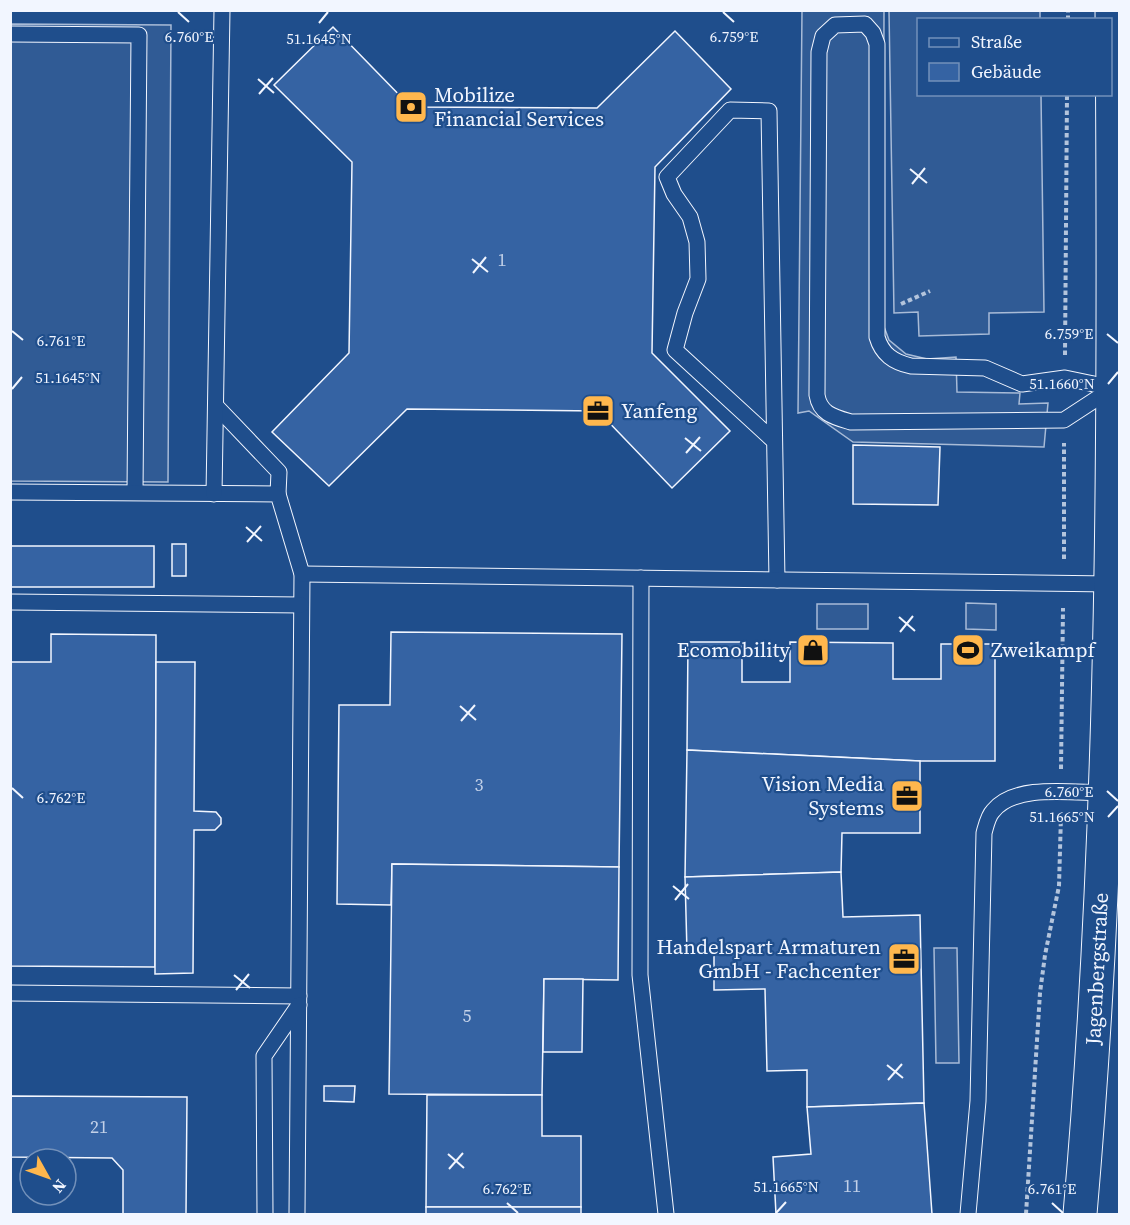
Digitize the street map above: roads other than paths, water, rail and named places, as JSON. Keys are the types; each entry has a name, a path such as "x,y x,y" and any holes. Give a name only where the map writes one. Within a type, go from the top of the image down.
{"street":[{"name":"Jagenbergstraße","path":"1080,1215 1087,1136 1106,793 1111,584 1116,61 1112,10"},
{"name":"Jagenbergstraße","path":"1058,1215 1065,1188 1087,1136"},
{"name":"Jagenbergstraße","path":"1087,1136 1100,1177 1103,1215"}],"lane":[{"path":"214,494 222,10"},
{"path":"865,24 873,33 877,44 877,337 880,347 899,363 911,366 986,368 1022,384 1065,378 1113,388 1064,420 851,422 834,417 822,410 819,404 817,383 819,52 823,36 835,25 865,24"},
{"path":"10,34 139,34 135,492"},
{"path":"774,441 675,350 685,313 698,279 697,242 690,217 674,194 667,177 730,110 769,111 777,580"},
{"path":"216,406 279,472 278,494 302,574 297,1215"},
{"path":"10,492 278,494"},
{"path":"302,574 1111,584"},
{"path":"640,578 640,975 666,1215"},
{"path":"10,602 301,604"},
{"path":"968,1215 978,1101 984,833 992,812 1008,797 1029,793 1106,793"},
{"path":"10,993 299,1000"},
{"path":"265,1215 264,1056 299,1000"}],"place":[{"name":"Mobilize Financial Services","path":"411,107"},
{"name":"Yanfeng","path":"598,411"},
{"name":"Ecomobility","path":"813,650"},
{"name":"Zweikampf","path":"968,650"},
{"name":"Vision Media Systems","path":"907,796"},
{"name":"Handelspart Armaturen GmbH - Fachcenter","path":"904,959"}]}
